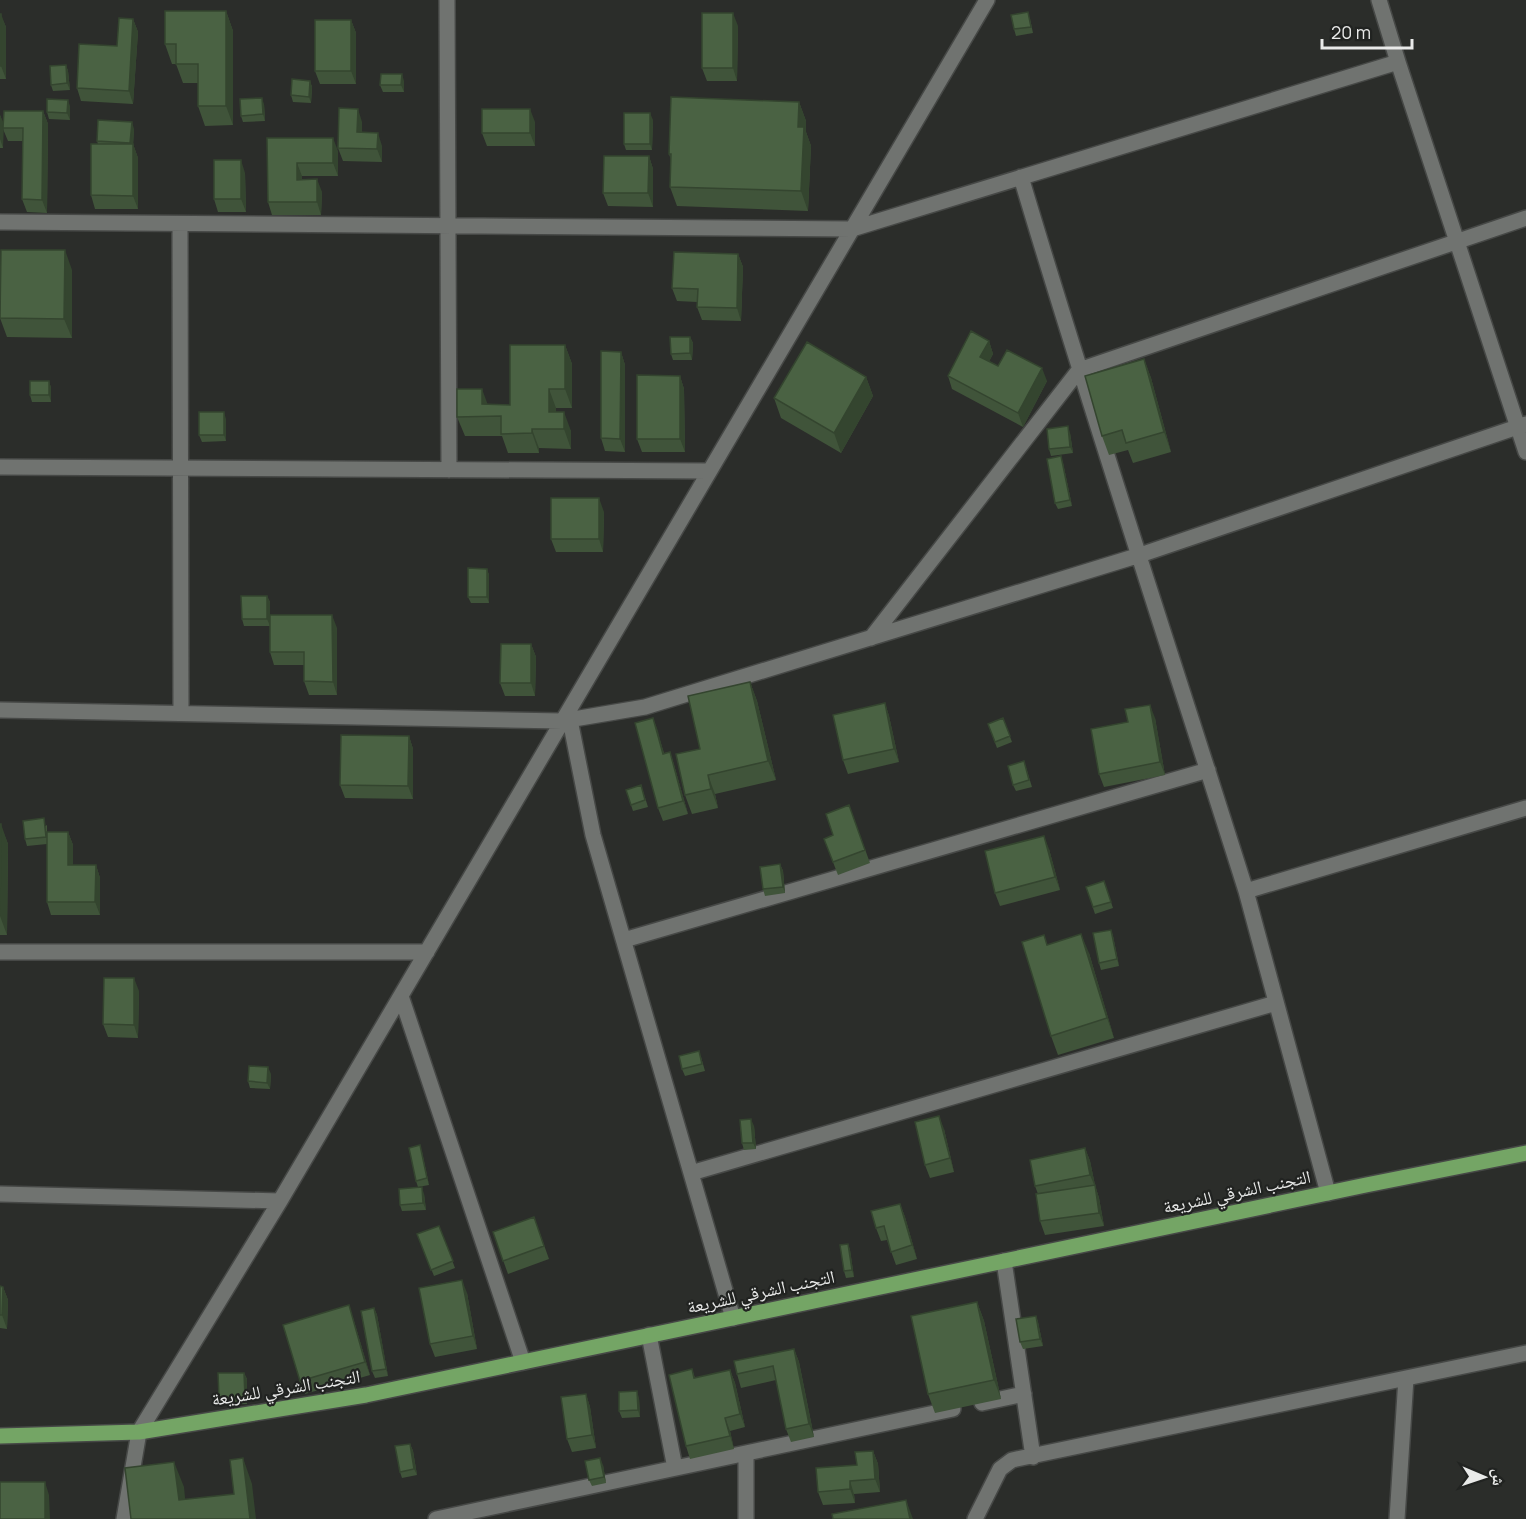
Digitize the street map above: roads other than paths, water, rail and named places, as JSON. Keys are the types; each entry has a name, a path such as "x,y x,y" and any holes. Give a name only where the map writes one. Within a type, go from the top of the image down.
{"main road":[{"name":"التجنب الشرقي للشريعة","path":"0,1436 140,1432 366,1395 1328,1193 1526,1154"}],"street":[{"path":"447,0 449,470"},
{"path":"124,1519 140,1432 566,720 709,471 987,0"},
{"path":"1379,0 1457,241 1522,425 1526,452"},
{"path":"0,222 852,228 1398,62"},
{"path":"1021,177 1079,370 1246,891 1328,1193"},
{"path":"871,638 1079,370 1526,218"},
{"path":"180,224 182,713"},
{"path":"0,710 566,720 645,708 1140,555 1522,425"},
{"path":"0,467 709,471"},
{"path":"566,720 593,836 733,1318"},
{"path":"624,940 1208,770"},
{"path":"1246,891 1526,808"},
{"path":"0,952 427,952"},
{"path":"401,996 524,1362"},
{"path":"691,1173 1276,1003"},
{"path":"0,1194 280,1201"},
{"path":"1004,1261 1033,1457"},
{"path":"649,1335 675,1468"},
{"path":"975,1519 1000,1469 1012,1460 1526,1353"},
{"path":"1397,1519 1406,1378"},
{"path":"436,1519 1023,1394"},
{"path":"746,1453 746,1519"}]}
